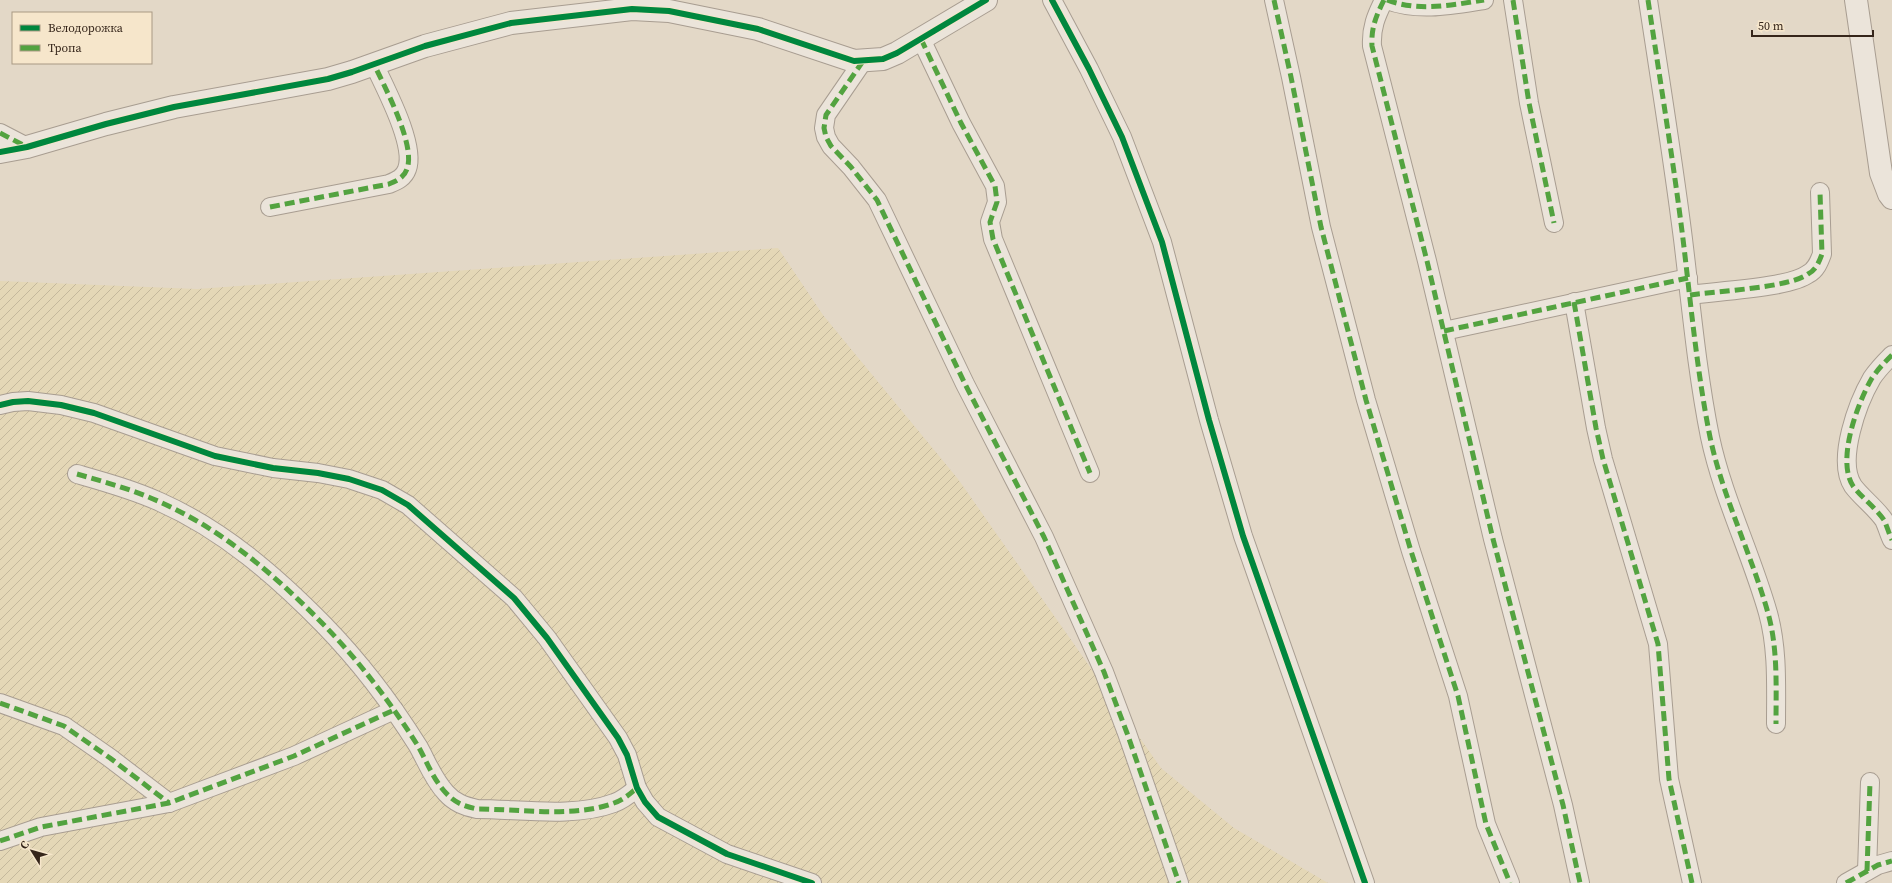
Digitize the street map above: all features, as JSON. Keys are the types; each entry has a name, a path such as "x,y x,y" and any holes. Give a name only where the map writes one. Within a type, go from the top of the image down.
{"street":[{"path":"0,152 27,147 106,124 174,108 328,79 424,46 512,23 632,9 669,10 758,29 836,56 854,61 863,61 883,59 921,39 986,0"},
{"path":"1052,0 1089,69 1122,137 1162,242 1209,420 1243,536 1365,883"},
{"path":"1274,0 1291,77 1320,227 1366,400 1411,551 1458,696 1486,824 1510,883"},
{"path":"1384,0 1371,32 1372,46 1444,331 1493,539 1563,805 1580,883"},
{"path":"1388,0 1399,4 1417,7 1440,6 1484,0"},
{"path":"1513,0 1529,103 1554,223"},
{"path":"1648,0 1674,171 1702,390 1717,469 1729,506 1751,560 1768,615 1776,665 1776,724"},
{"path":"1856,0 1881,174 1892,198"},
{"path":"921,39 961,123 995,186 997,202 990,222 993,239 1090,473"},
{"path":"863,61 826,115 824,128 826,137 831,146 851,167 877,200 965,384 1044,537 1104,672 1179,883"},
{"path":"270,207 389,184 397,181 406,172 409,160 407,142 374,64"},
{"path":"0,134 27,147"},
{"path":"1444,331 1574,302 1689,286 1772,285 1803,278 1809,274 1819,262 1822,254 1820,192"},
{"path":"1574,302 1600,443 1658,644 1669,779 1692,883"},
{"path":"1892,355 1873,377 1866,390 1851,434 1847,450 1846,465 1848,475 1853,486 1884,521 1892,540"},
{"path":"0,405 28,401 61,405 94,413 215,456 273,468 318,473 349,479 382,490 408,505 514,598 546,638 618,738 627,755 637,788 645,802 658,817 727,854 812,883"},
{"path":"77,474 124,488 161,502 235,546 291,594 324,625 353,657 394,710 441,786 455,802 477,809 557,811 589,810 614,803 625,798 637,788"},
{"path":"0,703 64,726 110,758 169,803"},
{"path":"0,840 41,828 169,803 294,756 394,710"},
{"path":"1867,871 1870,782"},
{"path":"1846,883 1867,871 1892,861"}],"shaded area":[{"path":"778,248 823,315 958,479 1161,768 1234,828 1328,883 0,883 0,281 197,289"}],"marked path":[{"path":"1274,0 1321,227 1366,400 1411,551 1458,696 1486,824 1510,883"},
{"path":"1384,0 1372,33 1372,46 1427,261 1493,539 1563,805 1580,883"},
{"path":"1387,0 1399,4 1423,7 1484,0"},
{"path":"1513,0 1529,103 1554,223"},
{"path":"1648,0 1675,179 1705,413 1722,482 1754,569 1768,613 1775,654 1776,724"},
{"path":"921,39 961,123 995,186 997,202 990,222 993,239 1090,473"},
{"path":"863,61 826,115 824,128 826,137 831,146 851,167 877,200 965,384 1044,537 1104,672 1127,733 1179,883"},
{"path":"270,207 389,184 400,179 404,175 409,159 407,146 392,101 374,64"},
{"path":"0,133 27,147"},
{"path":"1690,295 1785,283 1799,279 1811,272 1817,266 1822,254 1820,192"},
{"path":"1444,331 1688,278"},
{"path":"1574,302 1596,428 1603,459 1658,644 1669,779 1692,883"},
{"path":"1892,355 1879,369 1866,388 1851,431 1847,462 1848,475 1853,486 1884,520 1892,540"},
{"path":"77,474 119,486 183,513 227,540 268,572 324,625 362,668 386,698 408,730 437,782 456,802 477,809 547,812 582,810 598,808 617,802 637,788"},
{"path":"0,703 64,726 110,758 169,803"},
{"path":"0,841 41,827 169,803 294,756 394,710"},
{"path":"1867,871 1870,782"},
{"path":"1846,883 1878,865 1892,861"}],"cycle path":[{"path":"0,152 27,147 106,124 174,107 328,79 425,46 511,23 632,9 669,11 758,29 854,61 883,59 897,53 986,0"},
{"path":"1052,0 1089,69 1122,137 1162,242 1209,420 1243,536 1365,883"},
{"path":"0,405 28,401 61,405 94,413 215,456 273,468 318,473 349,479 382,490 408,505 514,598 547,638 618,738 627,755 637,788 645,802 658,817 727,854 812,883"}]}
